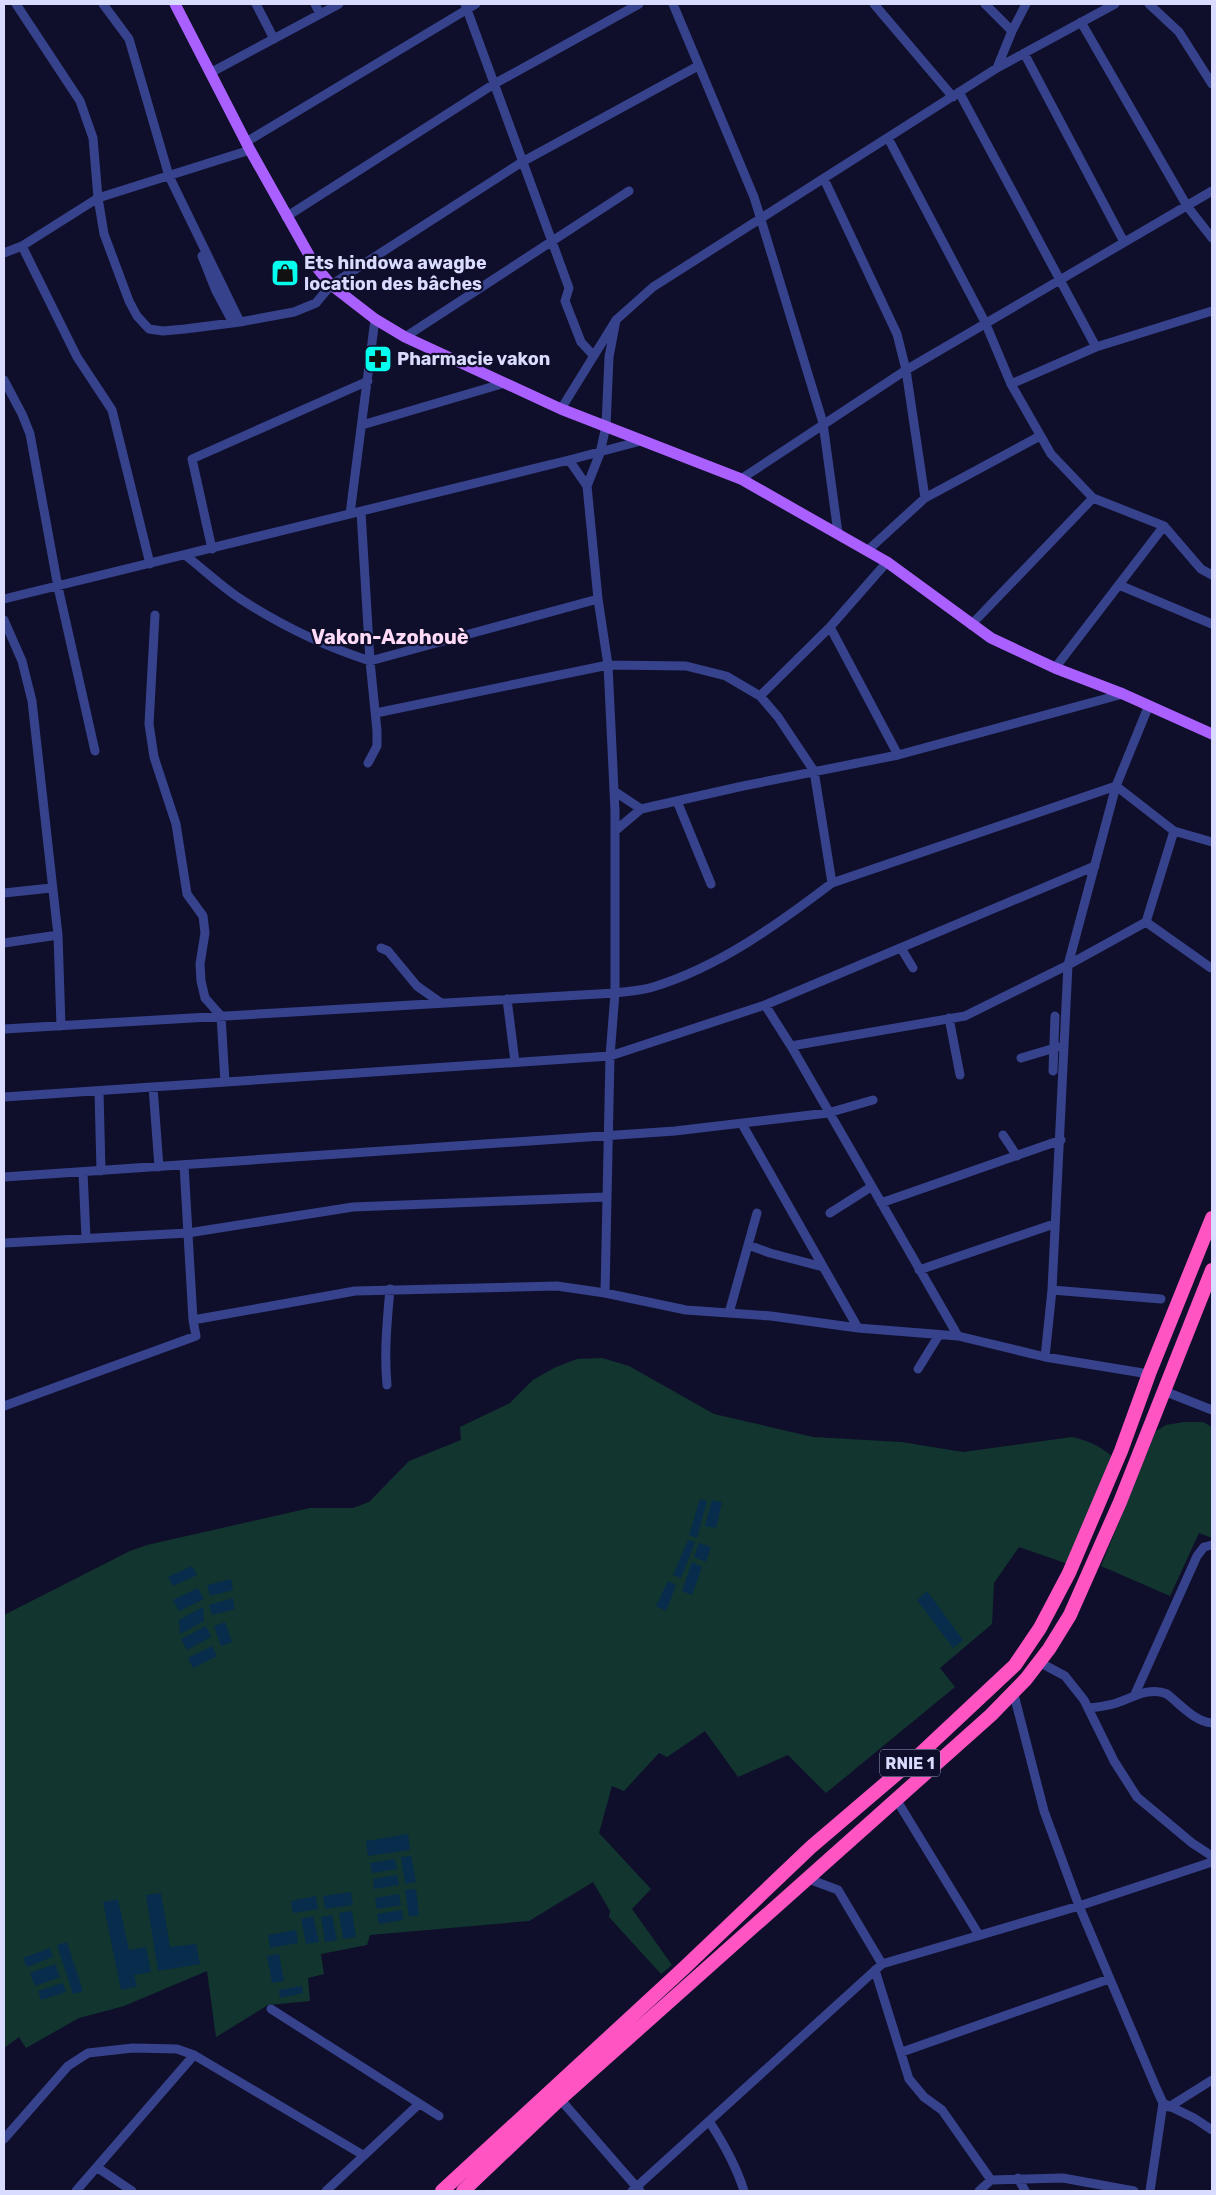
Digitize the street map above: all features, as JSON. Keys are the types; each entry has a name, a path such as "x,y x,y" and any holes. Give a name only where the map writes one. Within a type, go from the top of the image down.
{"highway":[{"name":"RNIE 1","path":"442,2191 622,2026 811,1846 913,1760 1016,1665 1040,1628 1069,1573 1121,1451 1149,1374 1212,1218"},
{"name":"RNIE 1","path":"462,2191 560,2098 992,1715 1039,1662 1070,1615 1120,1502 1212,1270"}],"main road":[{"path":"175,4 286,218 314,264 331,284 375,319 405,336 561,409 741,479 887,562 991,638 1055,668 1123,694 1212,734"}],"street":[{"path":"16,4 80,101 93,138 98,198 104,234 129,301 137,316 149,328 163,331 237,323 305,308 316,303 331,284 522,162 698,66"},
{"path":"103,4 129,39 166,176 237,323"},
{"path":"256,4 274,39"},
{"path":"315,4 320,14"},
{"path":"210,73 339,4"},
{"path":"4,253 22,246 98,198 248,146 466,6 476,4"},
{"path":"286,218 494,84 639,4"},
{"path":"673,4 754,197 761,219 823,423 838,533"},
{"path":"874,4 956,94 1061,279 1096,347"},
{"path":"985,4 1012,31"},
{"path":"997,68 1012,31 1026,4"},
{"path":"561,409 616,320 653,287 997,68 1115,4"},
{"path":"1149,4 1179,32 1212,84"},
{"path":"466,6 568,288 565,302 581,342 593,355"},
{"path":"1081,22 1187,206 1212,238"},
{"path":"1024,54 1124,242"},
{"path":"888,138 985,322 1011,384 1051,454 1093,498 1164,526 1201,569 1212,576"},
{"path":"824,179 897,334 906,370 925,498"},
{"path":"405,336 629,191"},
{"path":"741,479 823,423 906,370 985,322 1212,191"},
{"path":"22,246 77,357 112,410 150,564"},
{"path":"1011,384 1096,347 1212,311"},
{"path":"350,514 375,319"},
{"path":"605,1293 610,1056 615,992 615,832 608,664 598,599 587,486 600,452 606,426 609,357 616,320"},
{"path":"4,380 30,434 58,587 95,751"},
{"path":"212,549 192,459 368,381"},
{"path":"362,425 505,383"},
{"path":"867,551 925,498 1040,436"},
{"path":"4,599 212,549 641,441"},
{"path":"569,460 587,486"},
{"path":"971,625 1093,498"},
{"path":"361,512 377,746 368,764"},
{"path":"1055,668 1164,526"},
{"path":"185,555 239,598 298,632 334,649 370,662 598,599"},
{"path":"760,696 830,627 887,562"},
{"path":"1119,585 1212,624"},
{"path":"155,615 149,724 154,757 176,824 187,894 202,916 205,933 200,964 205,998 221,1016 225,1082"},
{"path":"4,620 22,661 32,701 51,888 58,935 61,1026"},
{"path":"830,627 898,755"},
{"path":"376,713 608,664 686,666 726,676 760,696 778,717 814,771 832,883"},
{"path":"615,832 641,809 814,771 898,755 1123,694"},
{"path":"1053,1071 1059,1047 1068,965 1116,786 1149,705"},
{"path":"1116,786 1174,831 1212,842"},
{"path":"4,1029 507,999 651,988 694,972 738,948 794,912 832,883 1116,786"},
{"path":"614,791 641,809"},
{"path":"677,801 711,884"},
{"path":"791,1046 965,1016 1068,965 1146,922 1174,831"},
{"path":"4,1098 610,1056 765,1005 1095,866"},
{"path":"4,893 51,888"},
{"path":"1146,922 1211,968"},
{"path":"4,943 58,935"},
{"path":"381,948 388,952 416,986 442,1003"},
{"path":"901,948 914,968"},
{"path":"507,999 516,1062"},
{"path":"765,1005 791,1046 871,1188 958,1336"},
{"path":"1045,1357 1052,1290 1054,1224 1061,1140 1059,1047 1055,1016"},
{"path":"949,1018 960,1075"},
{"path":"1021,1058 1059,1047"},
{"path":"153,1087 159,1167"},
{"path":"99,1091 101,1171"},
{"path":"4,1177 608,1136 742,1124 828,1113 873,1100"},
{"path":"742,1124 858,1328"},
{"path":"1003,1135 1017,1156"},
{"path":"881,1204 1061,1140"},
{"path":"4,1406 196,1336 193,1320 184,1165"},
{"path":"84,1172 86,1238"},
{"path":"830,1212 871,1188"},
{"path":"4,1243 188,1233 353,1207 606,1196"},
{"path":"729,1313 757,1213"},
{"path":"919,1270 1054,1224"},
{"path":"748,1245 823,1267"},
{"path":"193,1320 355,1291 557,1286 605,1293 686,1310 771,1316 858,1328 958,1336 1045,1357 1149,1374"},
{"path":"388,1385 386,1338 390,1289"},
{"path":"1052,1290 1161,1298"},
{"path":"918,1369 939,1335"},
{"path":"1164,1391 1212,1410"},
{"path":"1135,1694 1197,1556 1204,1547 1212,1545"},
{"path":"1039,1662 1065,1676 1089,1708 1114,1761 1137,1796 1192,1843 1212,1856"},
{"path":"1013,1691 1044,1811 1079,1906 1109,1979 1166,2105 1150,2191"},
{"path":"1089,1708 1115,1704 1135,1694 1165,1693 1196,1718 1212,1723"},
{"path":"896,1799 979,1935"},
{"path":"560,2098 636,2190 879,1967 1079,1906 1212,1862"},
{"path":"806,1878 838,1890 879,1967 907,2073 913,2086 924,2098 942,2110 991,2180"},
{"path":"902,2052 1109,1979"},
{"path":"271,2010 439,2116"},
{"path":"4,2139 68,2066 88,2053 133,2048 177,2049 194,2055 364,2155"},
{"path":"76,2191 98,2168 194,2055"},
{"path":"1166,2105 1212,2080"},
{"path":"326,2191 419,2104"},
{"path":"1166,2105 1194,2118 1212,2130"},
{"path":"709,2121 730,2154 737,2168 744,2191"},
{"path":"98,2168 132,2191"},
{"path":"1018,2178 1025,2191"},
{"path":"979,2191 991,2180 1018,2178 1063,2178 1134,2191"}],"green space":[{"path":"602,1358 629,1366 714,1414 813,1437 901,1442 963,1452 1072,1437 1097,1446 1118,1462 1077,1567 1019,1547 994,1583 992,1624 940,1668 955,1687 826,1793 788,1755 738,1777 705,1731 667,1757 659,1753 624,1791 612,1786 599,1833 651,1889 632,1909 672,1965 661,1974 609,1917 610,1911 593,1882 529,1921 370,1935 367,1945 321,1954 324,1974 308,1978 310,2001 268,2005 216,2037 207,1971 124,2006 79,2018 26,2048 19,2037 4,2048 4,1615 130,1551 147,1545 310,1508 353,1508 369,1502 409,1461 461,1440 460,1427 510,1403 533,1380 554,1368 577,1359"},
{"path":"1184,1422 1203,1422 1212,1427 1212,1538 1199,1533 1170,1596 1101,1566 1156,1431 1166,1425"}],"water":[{"path":"700,1499 707,1501 697,1538 689,1535"},
{"path":"712,1500 722,1502 716,1528 705,1526"},
{"path":"688,1540 695,1542 681,1578 673,1575"},
{"path":"699,1543 711,1547 706,1562 694,1557"},
{"path":"692,1562 702,1567 692,1595 682,1591"},
{"path":"192,1566 197,1575 173,1586 168,1577"},
{"path":"231,1579 233,1590 210,1596 207,1585"},
{"path":"668,1581 676,1585 666,1611 656,1606"},
{"path":"198,1588 204,1599 179,1611 173,1600"},
{"path":"927,1591 963,1640 953,1648 917,1600"},
{"path":"233,1598 235,1609 212,1615 209,1605"},
{"path":"203,1607 204,1621 180,1634 179,1620"},
{"path":"225,1622 232,1642 221,1646 214,1626"},
{"path":"206,1626 211,1637 187,1650 181,1639"},
{"path":"212,1646 217,1656 193,1668 188,1658"},
{"path":"408,1834 410,1850 368,1856 366,1841"},
{"path":"411,1856 416,1882 405,1884 401,1857"},
{"path":"395,1859 397,1869 372,1873 370,1863"},
{"path":"397,1875 399,1885 374,1889 373,1879"},
{"path":"416,1889 419,1915 409,1917 405,1890"},
{"path":"351,1892 353,1905 325,1909 323,1896"},
{"path":"161,1893 170,1947 196,1944 200,1964 158,1971 146,1895"},
{"path":"399,1894 401,1905 377,1909 375,1898"},
{"path":"316,1896 318,1909 293,1913 291,1901"},
{"path":"118,1899 129,1950 146,1947 151,1972 134,1975 137,1986 121,1990 103,1902"},
{"path":"402,1910 403,1920 379,1924 377,1914"},
{"path":"352,1911 356,1937 343,1939 339,1913"},
{"path":"332,1915 337,1940 325,1942 321,1917"},
{"path":"313,1916 319,1942 306,1944 301,1919"},
{"path":"296,1930 298,1943 270,1948 268,1935"},
{"path":"67,1942 83,1991 73,1994 57,1945"},
{"path":"50,1948 53,1957 27,1967 23,1958"},
{"path":"279,1954 284,1981 272,1983 267,1956"},
{"path":"55,1964 60,1977 35,1986 30,1973"},
{"path":"63,1983 66,1992 41,2000 38,1991"},
{"path":"302,1986 303,1993 280,1998 279,1990"}],"place":[{"name":"Ets hindowa awagbe location des bâches","path":"285,273"},
{"name":"Pharmacie vakon","path":"378,359"}],"district":[{"name":"Vakon-Azohouè","path":"390,637"}]}
